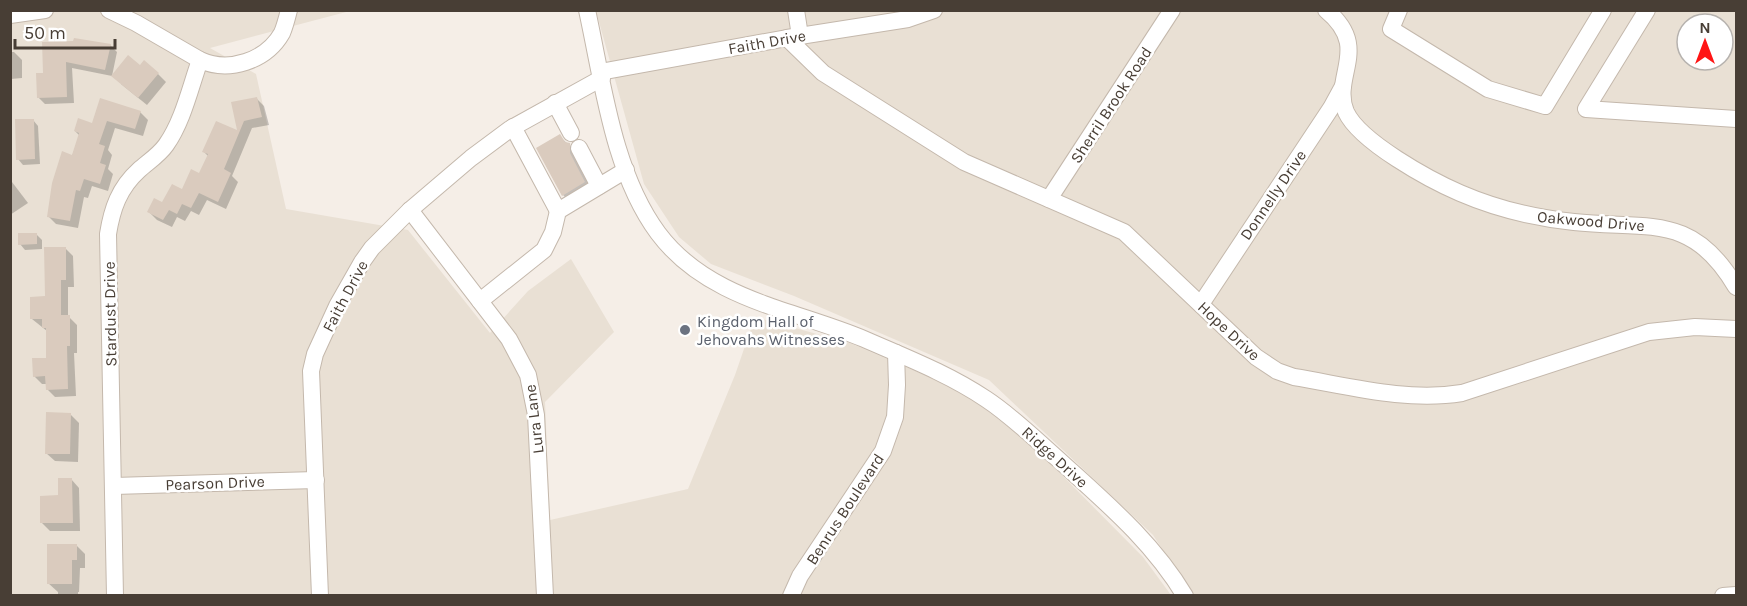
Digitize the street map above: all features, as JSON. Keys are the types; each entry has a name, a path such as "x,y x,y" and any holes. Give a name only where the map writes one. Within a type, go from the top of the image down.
{"street":[{"path":"10,15 45,10"},
{"path":"109,10 211,65 234,66 263,53 282,32 289,10"},
{"path":"587,10 626,171 639,202 660,235 673,250 703,275 761,304 843,331 896,353"},
{"path":"793,37 796,10"},
{"name":"Faith Drive","path":"320,596 311,371 315,354 362,262 372,248 410,210 471,158 513,127 601,75 793,37 908,19 934,10"},
{"name":"Sherril Brook Road","path":"1049,199 1172,10"},
{"name":"Oakwood Drive","path":"1326,10 1345,34 1349,57 1344,85 1346,112 1357,127 1384,150 1424,175 1460,193 1490,204 1533,216 1576,222 1645,225 1666,228 1686,235 1706,247 1737,287"},
{"path":"1399,10 1391,29 1488,89 1545,106 1603,10"},
{"path":"1647,10 1586,109 1737,119"},
{"name":"Hope Drive","path":"793,37 822,73 964,162 1124,232 1256,357 1277,371 1294,377 1404,396 1428,397 1462,393 1649,332 1695,327 1737,329"},
{"name":"Stardust Drive","path":"115,596 108,234 111,212 120,191 136,172 160,153 174,132 200,60"},
{"name":"Donnelly Drive","path":"1201,304 1344,85"},
{"path":"555,103 571,133"},
{"path":"480,301 544,250 554,232 558,212 513,127"},
{"path":"579,148 600,186"},
{"path":"558,212 626,171"},
{"name":"Lura Lane","path":"410,210 509,339 522,361 532,389 536,415 545,596"},
{"name":"Benrus Boulevard","path":"791,596 800,576 883,451 895,417 896,353"},
{"name":"Ridge Drive","path":"896,353 986,399 1015,421 1119,514 1154,550 1185,596"},
{"name":"Pearson Drive","path":"114,486 316,480"},
{"path":"1723,596 1737,595"}],"shaded area":[{"path":"10,11 350,11 210,48 256,74 286,209 408,230 490,333 528,291 571,259 614,332 545,402 550,520 688,489 735,375 755,317 850,343 960,390 1032,445 1143,557 1171,595 11,595"},
{"path":"596,11 1736,11 1736,595 1192,595 1153,535 989,380 794,296 711,264 679,237 644,184"}],"building":[{"path":"74,38 111,44 105,70 66,62 67,97 37,98 36,73 43,73 42,42 73,41"},
{"path":"128,55 140,65 144,60 159,73 138,98 111,76"},
{"path":"257,97 262,117 244,121 224,169 231,173 218,202 199,193 191,208 182,204 177,214 169,210 163,220 147,212 154,198 162,202 172,184 182,189 191,169 199,173 208,154 202,152 216,121 237,130 231,102"},
{"path":"100,98 141,111 135,129 107,121 99,144 105,146 100,163 106,165 100,184 84,179 80,191 76,190 70,221 47,217 52,183 62,151 72,155 79,133 74,131 78,118 92,123"},
{"path":"15,119 34,119 35,159 16,160"},
{"path":"560,134 565,142 570,143 570,153 585,182 562,196 536,148"},
{"path":"18,233 37,233 37,244 18,245"},
{"path":"44,247 66,247 66,280 61,280 61,315 70,315 70,346 67,346 68,389 46,390 45,376 33,377 32,358 46,358 46,328 42,328 42,319 30,319 30,297 45,296"},
{"path":"46,412 71,413 70,454 45,454"},
{"path":"58,478 72,478 73,523 40,523 40,496 58,495"},
{"path":"47,544 77,544 77,560 72,560 72,584 47,584"}],"place":[{"name":"Kingdom Hall of Jehovahs Witnesses","path":"685,330"}]}
